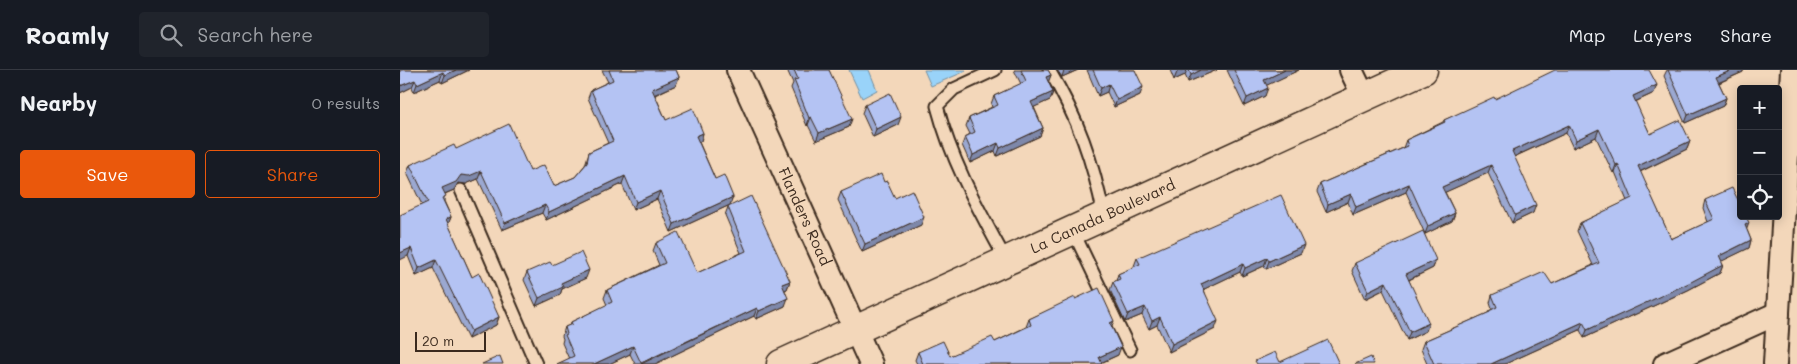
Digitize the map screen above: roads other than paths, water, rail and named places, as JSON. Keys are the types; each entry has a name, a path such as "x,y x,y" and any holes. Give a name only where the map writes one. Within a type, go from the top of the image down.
{"street":[{"name":"Flanders Road","path":"738,70 871,364"},
{"path":"1351,70 1364,97"},
{"name":"La Canada Boulevard","path":"781,364 1008,262 1423,70"},
{"path":"1775,364 1792,70"},
{"path":"1665,364 1778,313"}],"lane":[{"path":"995,70 954,89 937,106 947,142 976,203 1008,262"},
{"path":"1049,70 1070,105 1091,160 1104,217"},
{"path":"461,190 536,364"},
{"path":"1073,231 1130,350"}],"water":[{"path":"849,70 869,70 877,90 862,98"},
{"path":"924,70 966,70 966,71 931,86"}]}
